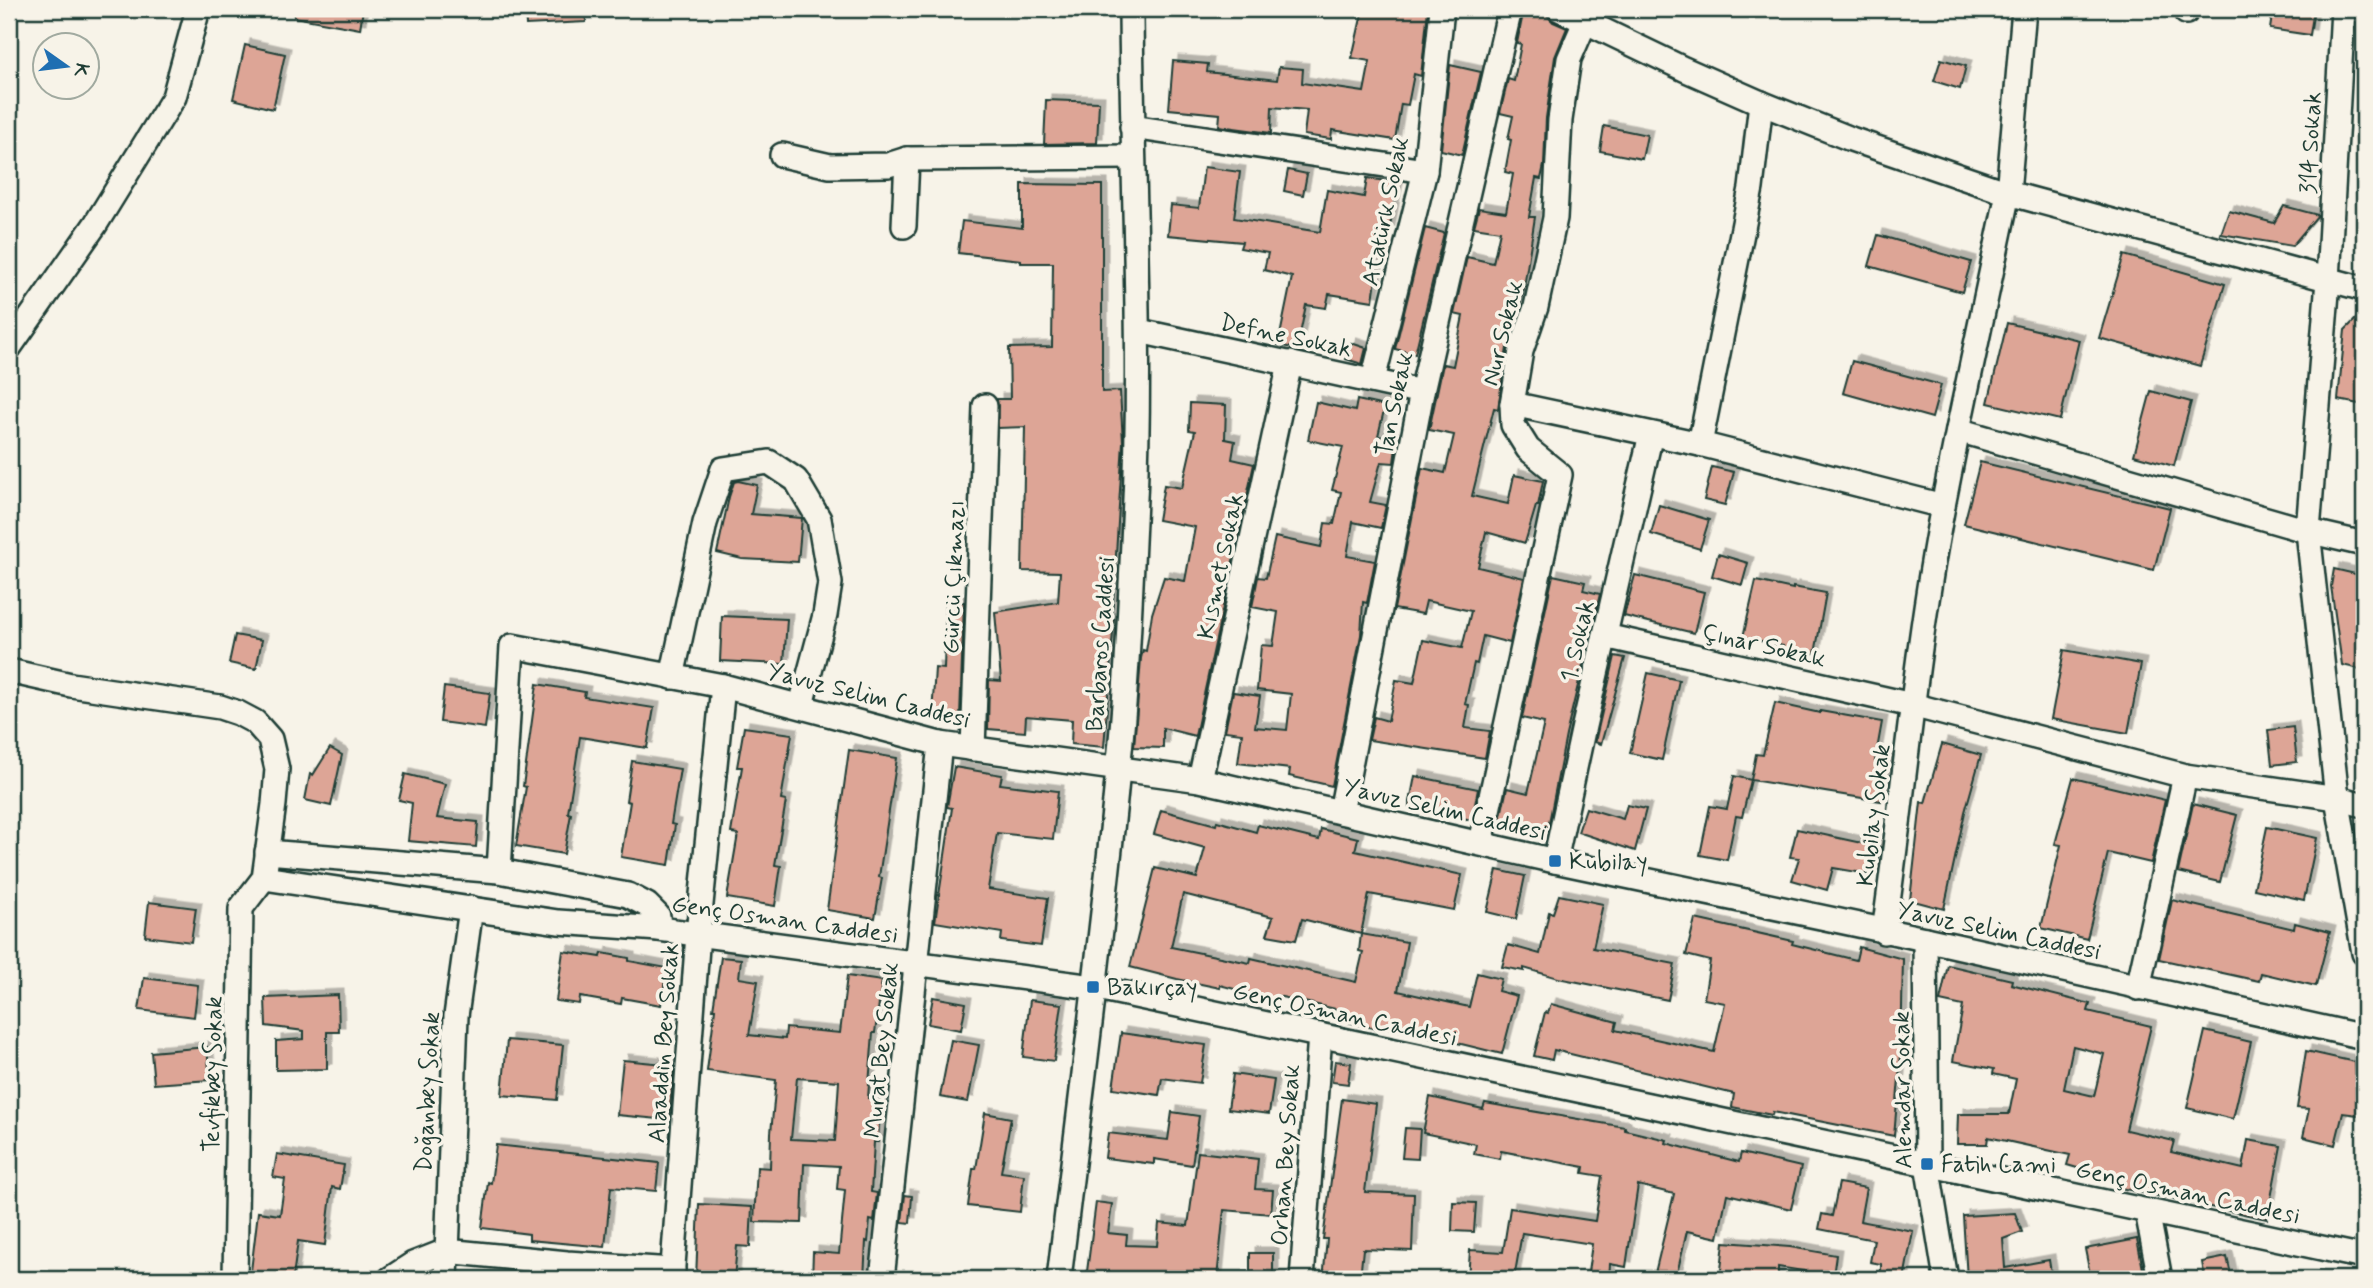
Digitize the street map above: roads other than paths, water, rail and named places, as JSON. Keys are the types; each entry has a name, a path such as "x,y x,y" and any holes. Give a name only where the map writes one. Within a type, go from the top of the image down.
{"street":[{"path":"9,348 95,225 174,97 198,9"},
{"name":"Barbaros Caddesi","path":"1059,1279 1119,769 1134,517 1139,331 1132,157 1131,9"},
{"name":"Atatürk Sokak","path":"1373,380 1425,171 1442,9"},
{"name":"Tan Sokak","path":"1341,811 1422,391 1510,9"},
{"path":"1559,9 1761,103 1851,139 2008,193 2364,289"},
{"name":"Kubilay Sokak","path":"1884,932 1933,558 2008,193 2024,9"},
{"name":"314 Sokak","path":"2343,9 2328,280 2308,531 2337,798 2364,953"},
{"name":"Nur Sokak","path":"1481,843 1560,475 1528,449 1513,425 1512,404 1521,351 1536,307 1555,218 1560,120 1569,59 1585,22"},
{"path":"1700,444 1751,188 1761,103"},
{"path":"1132,127 1425,171"},
{"path":"782,155 830,166 888,165 907,159 1132,157"},
{"path":"904,226 907,159"},
{"name":"Defne Sokak","path":"1139,331 1422,391"},
{"name":"Kısmet Sokak","path":"1200,780 1290,362"},
{"path":"1512,404 1700,444 1943,506"},
{"name":"Gürcü Çıkmazı","path":"973,749 985,407"},
{"path":"1958,430 2308,531 2364,544"},
{"name":"1. Sokak","path":"1555,861 1651,434"},
{"path":"673,677 705,523 723,469 769,462 796,480 819,519 830,583 825,615 801,705"},
{"name":"Çınar Sokak","path":"1605,636 1912,705 2185,776 2337,798 2364,805"},
{"name":"Yavuz Selim Caddesi","path":"499,871 512,646 723,686 940,744 1200,780 1555,861 1925,939 2364,1037"},
{"path":"9,671 71,685 220,707 255,722 270,739 277,769 264,878"},
{"name":"Alaaddin Bey Sokak","path":"673,1275 698,934 723,686"},
{"name":"Murat Bey Sokak","path":"882,1279 940,744"},
{"path":"2138,988 2185,776"},
{"path":"267,852 499,871 628,895 647,905 658,916 659,929"},
{"name":"Genç Osman Caddesi","path":"264,878 558,922 659,929 1093,987 2364,1257"},
{"name":"Tevfikbey Sokak","path":"235,1279 241,908 264,878"},
{"name":"Doğanbey Sokak","path":"446,1279 456,1016 471,908"},
{"name":"Alemdar Sokak","path":"1925,939 1927,1164 1946,1279"},
{"name":"Orhan Bey Sokak","path":"1302,1279 1320,1035"},
{"path":"2147,1211 2160,1279"},
{"path":"390,1279 413,1264 446,1251 673,1275"}],"place":[{"name":"Kubilay","path":"1555,861"},
{"name":"Bakırçay","path":"1093,987"},
{"name":"Fatih Cami","path":"1927,1164"}]}
